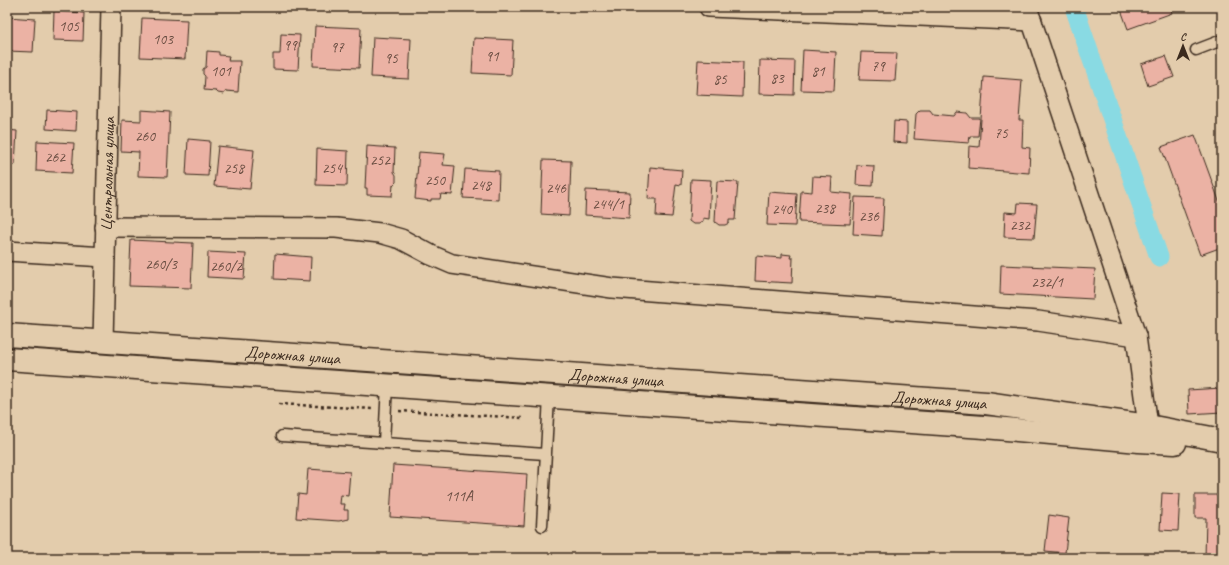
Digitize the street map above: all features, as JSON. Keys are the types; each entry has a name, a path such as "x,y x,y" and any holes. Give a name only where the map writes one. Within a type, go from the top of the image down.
{"main road":[{"name":"Дорожная улица","path":"7,335 986,404 1148,426 1222,440"},
{"name":"Дорожная улица","path":"7,359 976,426 1139,441 1222,445"}],"street":[{"name":"Центральная улица","path":"103,341 110,7"},
{"path":"708,7 1029,14 1136,336 1148,426"},
{"path":"105,227 336,228 380,233 401,239 452,264 612,288 1038,321 1136,336"},
{"path":"7,251 105,257"}],"lane":[{"path":"1196,50 1222,40"},
{"path":"384,443 387,385"},
{"path":"542,526 549,397"},
{"path":"282,436 545,454"}],"path":[{"path":"280,404 376,410"},
{"path":"392,410 524,418"}],"building":[{"path":"1120,7 1170,7 1172,13 1128,29"},
{"path":"54,11 84,13 83,41 53,40"},
{"path":"7,17 35,19 33,52 7,51"},
{"path":"142,18 187,20 185,59 140,57"},
{"path":"315,26 361,28 359,68 313,66"},
{"path":"281,34 300,35 298,70 273,69 273,54 280,54"},
{"path":"373,37 411,39 409,79 371,77"},
{"path":"474,38 513,40 511,75 472,73"},
{"path":"803,50 836,52 834,91 801,90"},
{"path":"207,51 219,52 219,55 229,56 228,61 240,61 238,92 226,91 224,94 216,91 204,90 205,76 203,74 203,69 206,67"},
{"path":"861,52 897,53 895,81 859,80"},
{"path":"1166,56 1174,77 1148,86 1141,64"},
{"path":"698,60 743,62 742,97 696,95"},
{"path":"760,60 795,61 794,95 759,94"},
{"path":"984,77 1022,80 1019,120 1023,120 1022,147 1030,148 1029,173 968,168 969,146 979,147"},
{"path":"47,110 77,112 76,131 46,129"},
{"path":"141,110 170,112 167,177 138,176 139,152 121,151 122,120 141,121"},
{"path":"920,110 930,110 933,114 954,116 957,112 967,113 971,118 980,118 978,136 970,136 969,143 914,139 916,114"},
{"path":"894,121 907,122 907,143 893,142"},
{"path":"7,130 17,131 15,165 12,165 10,170 7,169"},
{"path":"1195,135 1222,209 1222,247 1200,255 1161,147"},
{"path":"188,139 210,141 208,176 186,175"},
{"path":"37,141 74,143 72,173 36,171"},
{"path":"218,146 254,150 250,189 214,186"},
{"path":"367,146 395,148 394,172 396,175 396,182 393,185 392,196 367,195 367,188 365,188"},
{"path":"317,149 348,151 347,186 316,185"},
{"path":"419,152 445,154 443,165 455,166 452,195 441,194 440,199 431,199 431,201 415,199"},
{"path":"543,160 571,161 569,216 541,214"},
{"path":"857,165 874,166 873,186 856,185"},
{"path":"650,167 682,170 681,185 676,184 672,217 656,216 657,199 648,199"},
{"path":"465,169 499,171 498,200 463,198"},
{"path":"813,176 832,177 831,192 852,194 850,224 799,222 801,191 812,192"},
{"path":"691,179 711,180 709,219 703,218 703,221 699,224 693,224 689,221"},
{"path":"717,181 738,182 735,220 729,220 729,223 725,225 719,225 715,222"},
{"path":"586,190 630,192 629,218 585,215"},
{"path":"769,192 797,194 795,226 767,225"},
{"path":"855,197 884,198 882,236 853,234"},
{"path":"1018,203 1037,204 1034,238 1004,237 1005,212 1017,213"},
{"path":"131,240 193,243 191,288 129,286"},
{"path":"208,252 246,254 244,279 207,277"},
{"path":"275,254 311,257 310,281 274,279"},
{"path":"782,254 791,255 790,258 793,258 792,283 755,281 756,256 782,258"},
{"path":"1001,265 1095,269 1093,299 1000,294"},
{"path":"1222,388 1222,412 1189,414 1188,390"},
{"path":"393,465 527,474 524,526 390,517"},
{"path":"308,469 350,472 348,496 341,495 340,504 345,504 344,510 348,510 348,519 339,521 296,518 298,494 306,495"},
{"path":"1162,493 1180,494 1178,531 1160,530"},
{"path":"1195,495 1222,495 1222,558 1205,558 1206,518 1195,518"},
{"path":"1049,515 1069,518 1065,553 1045,551"}],"waterway":[{"path":"1074,7 1159,257"}]}
